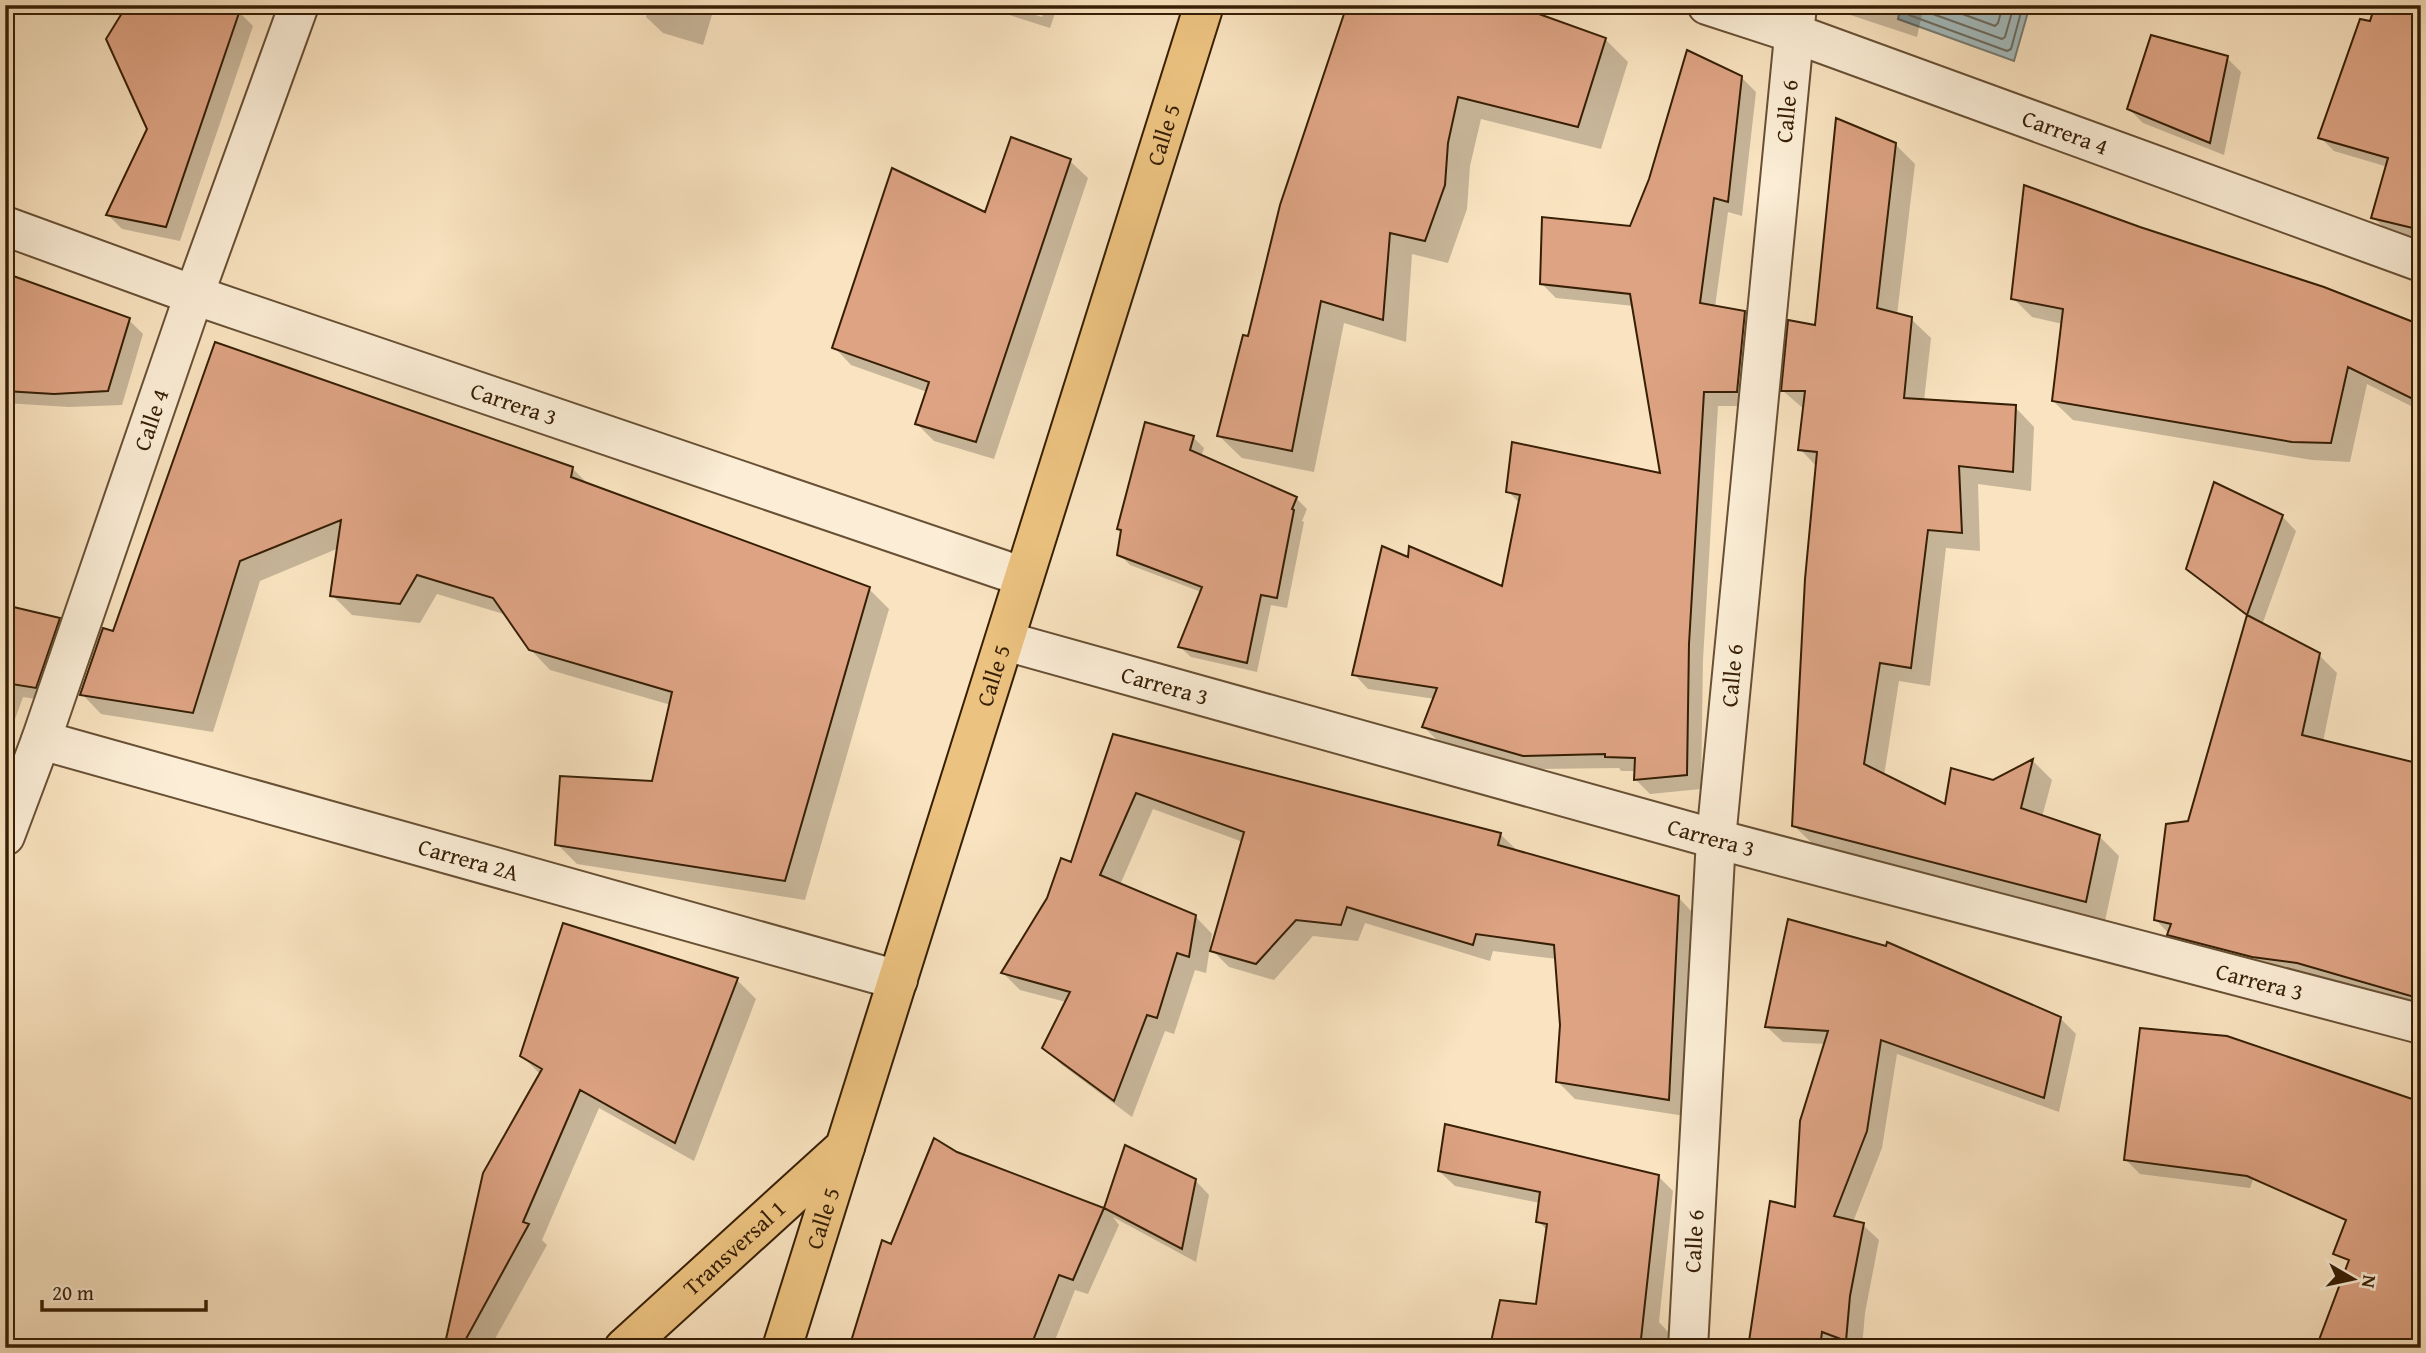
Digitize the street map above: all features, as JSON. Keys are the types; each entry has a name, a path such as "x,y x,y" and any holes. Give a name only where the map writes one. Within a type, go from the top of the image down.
{"main road":[{"name":"Calle 5","path":"782,1348 1204,5"},
{"name":"Transversal 1","path":"624,1348 845,1147"}],"street":[{"name":"Calle 4","path":"5,836 41,740 194,295 299,5"},
{"name":"Carrera 4","path":"1707,5 1795,19 2421,262"},
{"name":"Calle 6","path":"1688,1348 1716,839 1795,19"},
{"name":"Carrera 3","path":"5,226 194,295 1024,577"},
{"name":"Carrera 3","path":"1005,641 1716,839 2421,1024"},
{"name":"Carrera 2A","path":"41,740 898,980"}],"water":[{"path":"1901,5 2030,5 2014,61 1898,19"}],"building":[{"path":"127,5 240,10 166,227 106,215 147,129 106,39"},
{"path":"1347,5 1514,5 1606,38 1578,127 1458,97 1448,143 1445,185 1425,241 1390,233 1383,320 1321,301 1292,451 1217,436 1243,335 1248,336 1280,205"},
{"path":"2375,5 2421,5 2421,230 2371,218 2388,158 2318,138 2360,19 2370,21"},
{"path":"2151,35 2228,56 2210,143 2127,109"},
{"path":"1687,50 1742,76 1728,202 1714,198 1700,303 1745,311 1737,392 1704,392 1689,644 1687,775 1634,780 1635,758 1605,757 1605,754 1523,756 1422,727 1437,688 1352,675 1382,546 1408,557 1409,546 1502,586 1520,495 1506,492 1512,442 1660,473 1630,294 1540,284 1542,217 1630,226 1649,179"},
{"path":"1836,118 1896,143 1877,308 1912,317 1904,398 2016,405 2013,472 1959,466 1962,533 1928,530 1911,668 1880,663 1864,764 1945,804 1951,768 1993,780 2033,759 2021,808 2100,835 2086,902 1792,826 1805,579 1817,452 1798,450 1805,391 1781,391 1788,320 1815,325"},
{"path":"1011,137 1071,159 976,442 915,424 929,382 832,348 892,168 985,212"},
{"path":"2024,185 2140,227 2324,287 2421,325 2421,403 2348,367 2331,443 2292,442 2052,401 2063,309 2011,299"},
{"path":"5,273 130,318 108,391 54,394 5,391"},
{"path":"215,342 573,467 571,477 870,587 785,881 555,845 560,776 652,781 672,692 529,650 493,598 417,575 400,604 330,596 341,520 240,561 193,713 80,695 103,628 113,631"},
{"path":"1145,422 1194,436 1190,450 1297,497 1292,509 1294,510 1277,598 1261,595 1247,663 1178,647 1202,587 1117,555 1121,530 1117,529"},
{"path":"2214,482 2283,515 2247,615 2186,569"},
{"path":"5,605 60,618 36,688 5,683"},
{"path":"2247,615 2320,653 2302,735 2421,764 2421,999 2297,963 2252,957 2167,935 2171,924 2154,920 2166,824 2188,821"},
{"path":"1113,734 1501,833 1498,845 1679,896 1669,1100 1556,1082 1560,1025 1554,945 1476,934 1473,945 1347,907 1341,925 1296,920 1256,964 1210,951 1244,832 1136,793 1100,875 1196,915 1189,957 1177,953 1157,1018 1147,1015 1114,1101 1042,1048 1070,992 1001,973 1047,898 1061,858 1071,862"},
{"path":"1788,919 1886,946 1887,942 2061,1017 2044,1098 1881,1040 1867,1131 1834,1216 1864,1223 1850,1296 1846,1341 1822,1332 1820,1348 1748,1348 1770,1201 1795,1207 1800,1121 1828,1031 1765,1027"},
{"path":"563,923 738,978 675,1143 580,1090 523,1222 529,1224 461,1348 444,1348 483,1173 542,1069 520,1056"},
{"path":"2140,1028 2227,1036 2421,1102 2421,1348 2316,1348 2349,1260 2333,1254 2346,1220 2247,1176 2124,1160"},
{"path":"1445,1124 1659,1175 1640,1348 1512,1348 1513,1343 1491,1342 1500,1300 1536,1304 1547,1224 1536,1222 1540,1192 1438,1171"},
{"path":"934,1138 957,1152 1104,1208 1073,1280 1059,1275 1030,1348 849,1348 882,1240 891,1244"},
{"path":"1125,1145 1196,1179 1182,1249 1104,1208"}]}
